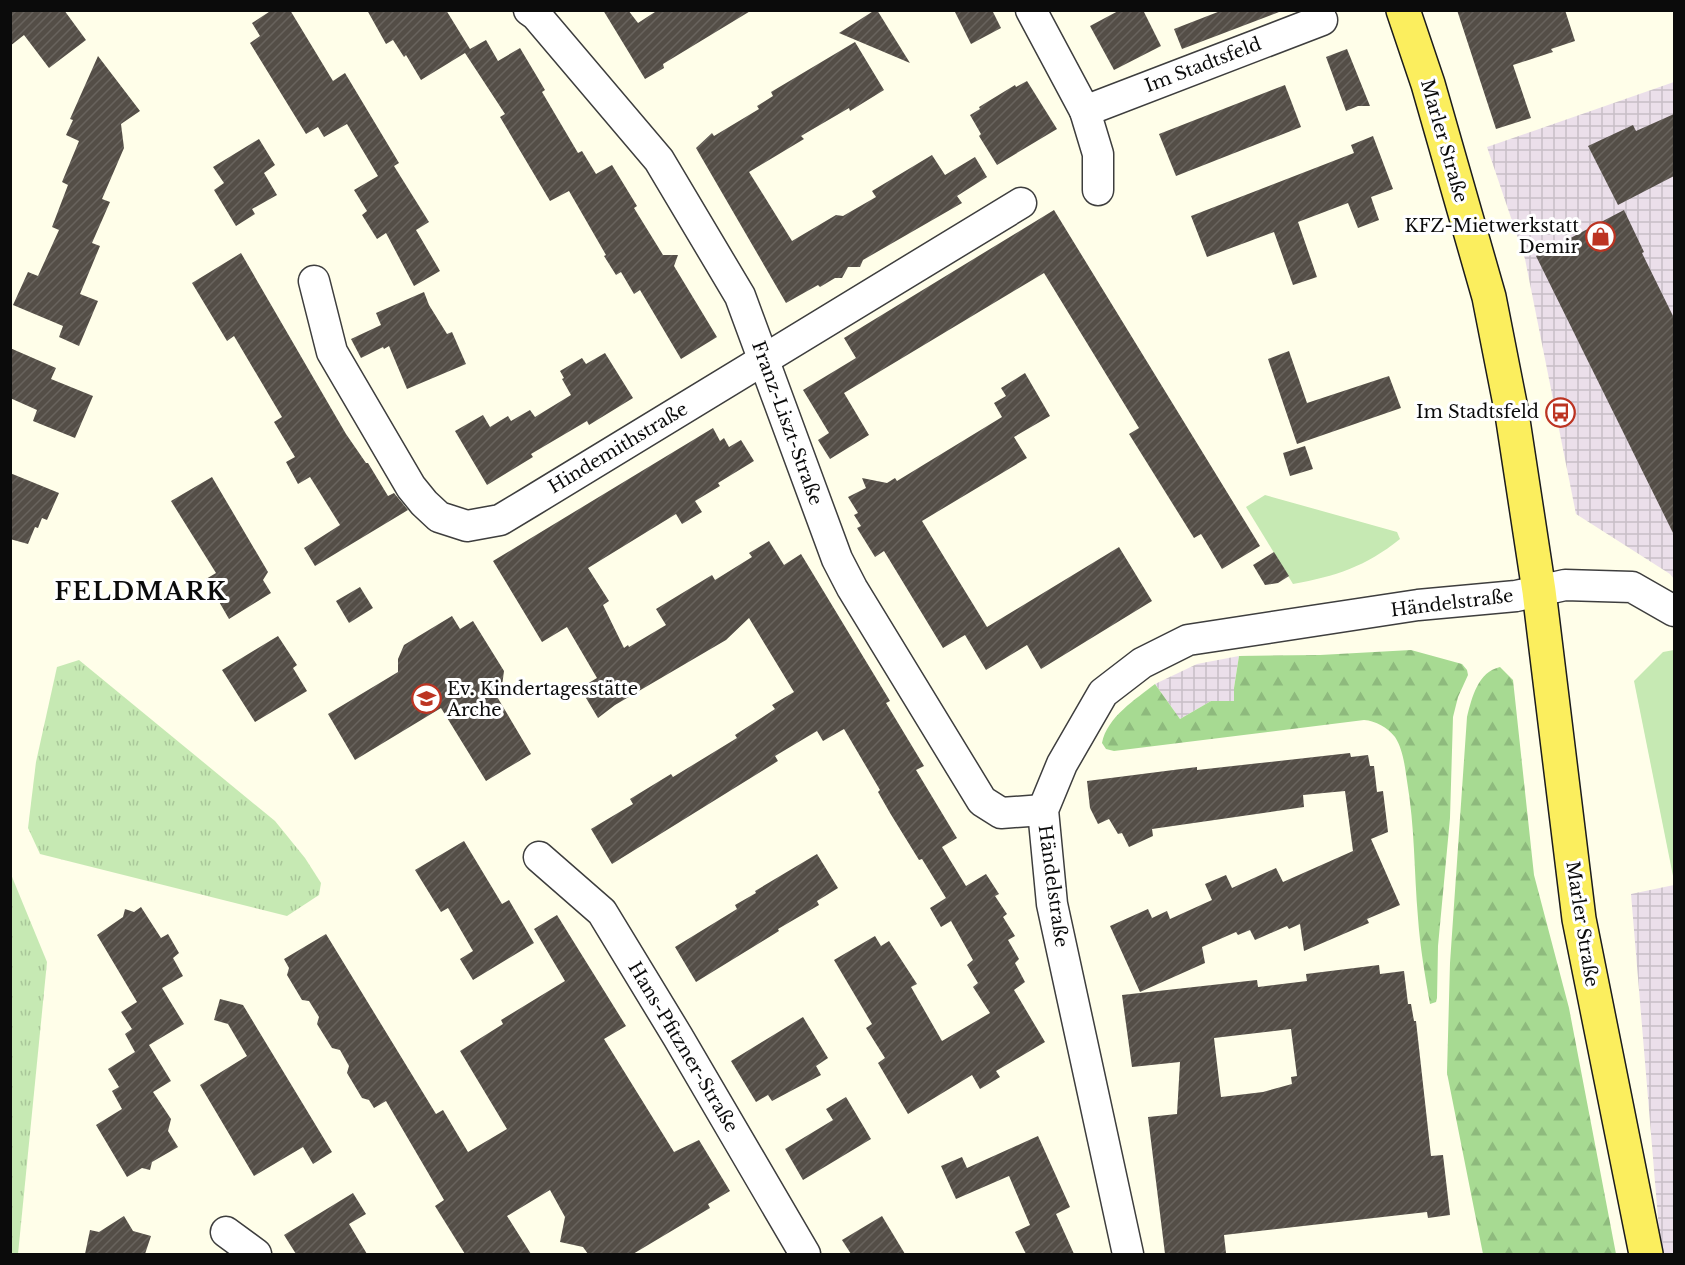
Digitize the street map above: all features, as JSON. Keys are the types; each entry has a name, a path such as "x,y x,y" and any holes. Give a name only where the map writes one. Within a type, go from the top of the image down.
{"main road":[{"name":"Marler Straße","path":"1403,10 1428,84 1489,297 1512,414 1539,591 1579,919 1646,1254"}],"street":[{"name":"Franz-Liszt-Straße","path":"529,10 536,15 659,160 740,296 837,559 852,588 982,801 1001,813 1043,810"},
{"path":"1031,10 1085,111 1098,154 1098,190"},
{"name":"Im Stadtsfeld","path":"1085,111 1322,20"},
{"name":"Hindemithstraße","path":"314,281 332,352 411,487 439,517 467,526 500,520 1021,202"},
{"path":"1539,591 1565,585 1632,587 1674,612"},
{"name":"Händelstraße","path":"1128,1254 1052,904 1043,810 1062,764 1103,693 1142,663 1188,640 1418,605 1516,596 1539,591"},
{"name":"Hans-Pfitzner-Straße","path":"539,856 602,912 805,1254"},
{"path":"226,1232 256,1254"}],"shaded area":[{"path":"1674,82 1674,579 1670,574 1576,514 1525,259 1487,147"},
{"path":"1239,656 1234,702 1211,701 1180,719 1155,684 1197,664"},
{"path":"1674,885 1674,1254 1661,1254 1631,894"}],"green space":[{"path":"1265,495 1397,532 1400,539 1375,557 1350,569 1323,578 1293,584 1246,507"},
{"path":"1411,650 1462,664 1468,675 1458,697 1453,717 1450,818 1438,946 1437,998 1436,1002 1430,1004 1419,929 1412,816 1405,770 1400,747 1395,737 1385,727 1364,720 1114,751 1106,749 1102,743 1116,717 1155,684 1180,719 1211,701 1234,701 1239,656 1320,655"},
{"path":"1674,650 1674,881 1634,681 1663,652"},
{"path":"79,660 275,821 305,858 321,883 319,895 287,916 40,854 28,828 36,762 57,667"},
{"path":"1500,667 1513,680 1534,875 1569,1008 1616,1254 1483,1254 1447,1073 1450,963 1467,717 1477,686 1486,674"},
{"path":"10,872 47,962 18,1254 10,1254"}],"building":[{"path":"10,10 64,10 86,40 49,68 24,35 10,46"},
{"path":"272,10 290,10 333,81 345,73 399,163 394,166 429,222 416,230 440,271 414,286 386,233 377,239 362,215 367,211 354,190 378,176 347,124 324,137 318,127 306,134 250,43 260,36 252,23"},
{"path":"367,10 446,10 470,49 486,40 498,61 520,48 545,90 542,92 578,153 582,151 596,174 612,165 637,206 634,208 663,255 678,255 674,266 717,337 681,359 640,290 634,294 621,272 616,275 569,191 550,201 500,117 505,114 465,53 421,80 406,55 404,57 393,40 386,44"},
{"path":"603,10 628,10 638,23 658,10 752,10 663,64 664,68 645,79"},
{"path":"877,10 910,63 839,33"},
{"path":"954,10 992,10 1001,28 971,44"},
{"path":"1120,10 1143,10 1161,46 1114,70 1090,26"},
{"path":"1223,10 1279,10 1279,12 1182,49 1174,29"},
{"path":"1457,10 1565,10 1575,41 1551,49 1553,52 1513,65 1531,118 1496,129"},
{"path":"855,42 884,90 850,111 849,108 801,136 804,139 749,172 792,241 836,215 843,216 876,197 872,191 932,155 945,175 975,157 987,177 957,196 962,203 863,260 860,267 848,267 842,278 835,278 820,287 818,285 786,303 696,148 712,133 714,136 759,109 757,106 773,96 771,92"},
{"path":"1347,49 1370,106 1358,106 1346,111 1326,57"},
{"path":"98,56 140,111 121,124 124,148 102,199 110,202 92,243 100,246 80,294 98,301 79,346 59,337 63,326 13,305 28,272 38,276 59,230 52,227 68,185 62,182 79,141 66,135 73,120 70,119"},
{"path":"1027,81 1057,129 997,165 979,136 981,134 970,115 1015,85 1016,87"},
{"path":"1285,85 1301,127 1176,176 1159,134"},
{"path":"1674,114 1674,176 1618,205 1588,146 1633,125 1636,131"},
{"path":"1373,136 1393,189 1371,197 1379,220 1358,228 1348,203 1298,222 1317,277 1293,285 1274,232 1207,257 1191,216 1354,153 1351,145"},
{"path":"259,139 275,165 264,173 277,195 252,209 255,214 236,226 214,190 224,183 213,167"},
{"path":"1054,210 1260,546 1222,569 1201,534 1194,538 1129,434 1139,428 1044,273 844,393 869,435 830,459 818,440 829,433 803,390 856,358 844,338"},
{"path":"1624,210 1674,318 1674,535 1536,256"},
{"path":"241,253 346,434 368,463 388,496 394,493 408,510 315,566 304,548 340,525 310,477 298,484 286,462 295,457 274,422 282,417 234,336 227,341 192,283"},
{"path":"424,292 429,305 447,334 452,332 466,364 407,389 389,346 361,358 351,339 381,325 376,313"},
{"path":"10,348 56,368 51,379 93,396 75,438 33,421 37,410 10,398"},
{"path":"1289,351 1307,403 1389,376 1401,408 1297,444 1268,359"},
{"path":"605,353 633,398 589,425 587,421 531,454 533,457 487,485 455,431 483,415 490,427 508,416 511,421 530,410 535,417 571,395 560,371 582,358 586,364"},
{"path":"1025,373 1050,416 1014,437 1027,458 922,521 987,627 1119,547 1152,601 1041,669 1027,645 986,670 965,635 943,648 884,551 875,557 857,528 861,526 854,515 858,513 848,497 866,488 862,478 887,483 895,478 897,481 1002,417 994,403 1006,396 1001,388"},
{"path":"713,428 720,441 724,438 729,447 741,440 754,461 718,483 720,486 695,501 702,512 682,524 676,514 588,568 609,601 603,605 624,648 666,625 656,609 712,575 715,580 752,557 749,553 769,541 784,565 801,554 890,701 886,703 924,766 916,770 957,838 942,847 966,886 986,874 999,894 995,896 1007,914 1003,917 1015,936 1008,940 1019,959 1015,963 1025,982 1014,990 1045,1042 996,1071 1000,1077 980,1089 972,1075 908,1114 878,1063 885,1058 866,1028 872,1024 834,960 875,936 881,946 889,941 917,984 911,987 942,1041 990,1013 973,987 978,983 967,965 973,960 951,921 941,927 930,908 946,898 890,813 878,792 880,790 844,729 823,741 817,731 775,756 778,761 612,864 591,829 633,804 630,799 671,774 673,777 737,738 735,735 775,709 772,705 794,692 749,618 726,640 615,705 598,718 580,688 597,678 567,627 542,642 493,561"},
{"path":"1305,446 1313,469 1290,476 1283,453"},
{"path":"10,473 59,493 47,520 42,518 38,528 35,527 28,544 10,539"},
{"path":"212,477 268,572 263,580 271,593 229,619 206,579 216,573 171,501"},
{"path":"1274,552 1289,576 1278,583 1265,585 1253,565"},
{"path":"360,587 373,608 349,623 336,601"},
{"name":"Ev. Kindertagesstätte Arche","path":"452,616 460,629 473,621 504,671 502,686 496,695 531,754 486,781 441,708 355,760 328,714 398,672 398,659 404,645"},
{"path":"278,636 297,665 293,668 307,691 255,722 222,670"},
{"path":"1350,753 1351,757 1368,755 1370,766 1374,766 1377,792 1383,791 1388,832 1371,839 1400,905 1367,919 1369,923 1304,951 1300,924 1289,929 1287,926 1255,940 1250,930 1238,935 1236,932 1202,947 1205,963 1140,992 1110,926 1148,909 1152,918 1167,911 1170,919 1212,900 1205,884 1226,875 1232,888 1276,868 1283,882 1353,851 1345,791 1303,795 1304,807 1152,829 1153,836 1129,847 1122,833 1118,834 1109,819 1098,824 1090,808 1087,781 1197,767 1197,770"},
{"path":"464,841 502,904 509,900 534,943 473,980 460,959 473,951 448,908 441,912 415,870"},
{"path":"817,854 838,888 817,901 819,905 696,982 675,947 737,909 735,905 756,893 755,891"},
{"path":"141,907 161,938 168,934 179,953 173,958 183,976 162,988 184,1024 149,1045 171,1081 153,1092 171,1119 168,1131 178,1147 152,1162 150,1170 142,1168 127,1177 96,1125 122,1109 112,1091 119,1087 108,1069 135,1052 125,1034 132,1029 121,1012 137,1002 97,935 123,917 125,909 134,912"},
{"path":"557,915 626,1026 604,1039 674,1152 699,1140 730,1191 708,1204 710,1208 633,1254 588,1254 583,1247 560,1242 565,1217 550,1190 507,1216 531,1254 465,1254 435,1206 444,1200 386,1101 374,1108 369,1100 362,1098 347,1073 349,1066 340,1050 332,1048 317,1024 319,1017 309,1001 302,1000 287,975 289,968 284,959 326,934 436,1114 443,1110 468,1152 507,1129 460,1051 503,1024 501,1020 565,981 534,929"},
{"path":"1379,965 1380,974 1404,971 1408,1004 1411,1004 1414,1021 1416,1021 1431,1156 1443,1155 1450,1215 1428,1218 1427,1212 1224,1235 1226,1253 1165,1254 1148,1117 1177,1114 1180,1062 1132,1067 1122,995 1257,980 1258,987 1307,981 1306,974","holes":["1291,1029 1297,1076 1291,1077 1292,1084 1263,1092 1221,1097 1214,1038"]},
{"path":"220,999 243,1005 332,1152 313,1164 303,1147 254,1176 200,1085 247,1056 228,1024 214,1020"},
{"path":"803,1017 828,1058 816,1066 821,1075 772,1101 768,1095 756,1102 731,1061"},
{"path":"846,1097 871,1139 803,1180 785,1149 833,1120 826,1109"},
{"path":"1038,1136 1070,1207 1056,1214 1074,1254 1026,1254 1015,1232 1030,1225 1009,1176 956,1199 941,1166 962,1157 967,1168"},
{"path":"353,1193 366,1214 349,1224 367,1254 296,1254 284,1235"},
{"path":"124,1216 133,1231 151,1236 145,1254 85,1254 90,1230 99,1232"},
{"path":"882,1216 905,1254 851,1254 842,1240"}],"place":[{"name":"KFZ-Mietwerkstatt Demir","path":"1600,236"},
{"name":"Im Stadtsfeld","path":"1560,412"},
{"name":"Ev. Kindertagesstätte Arche","path":"426,699"}],"district":[{"name":"FELDMARK","path":"141,591"}]}
